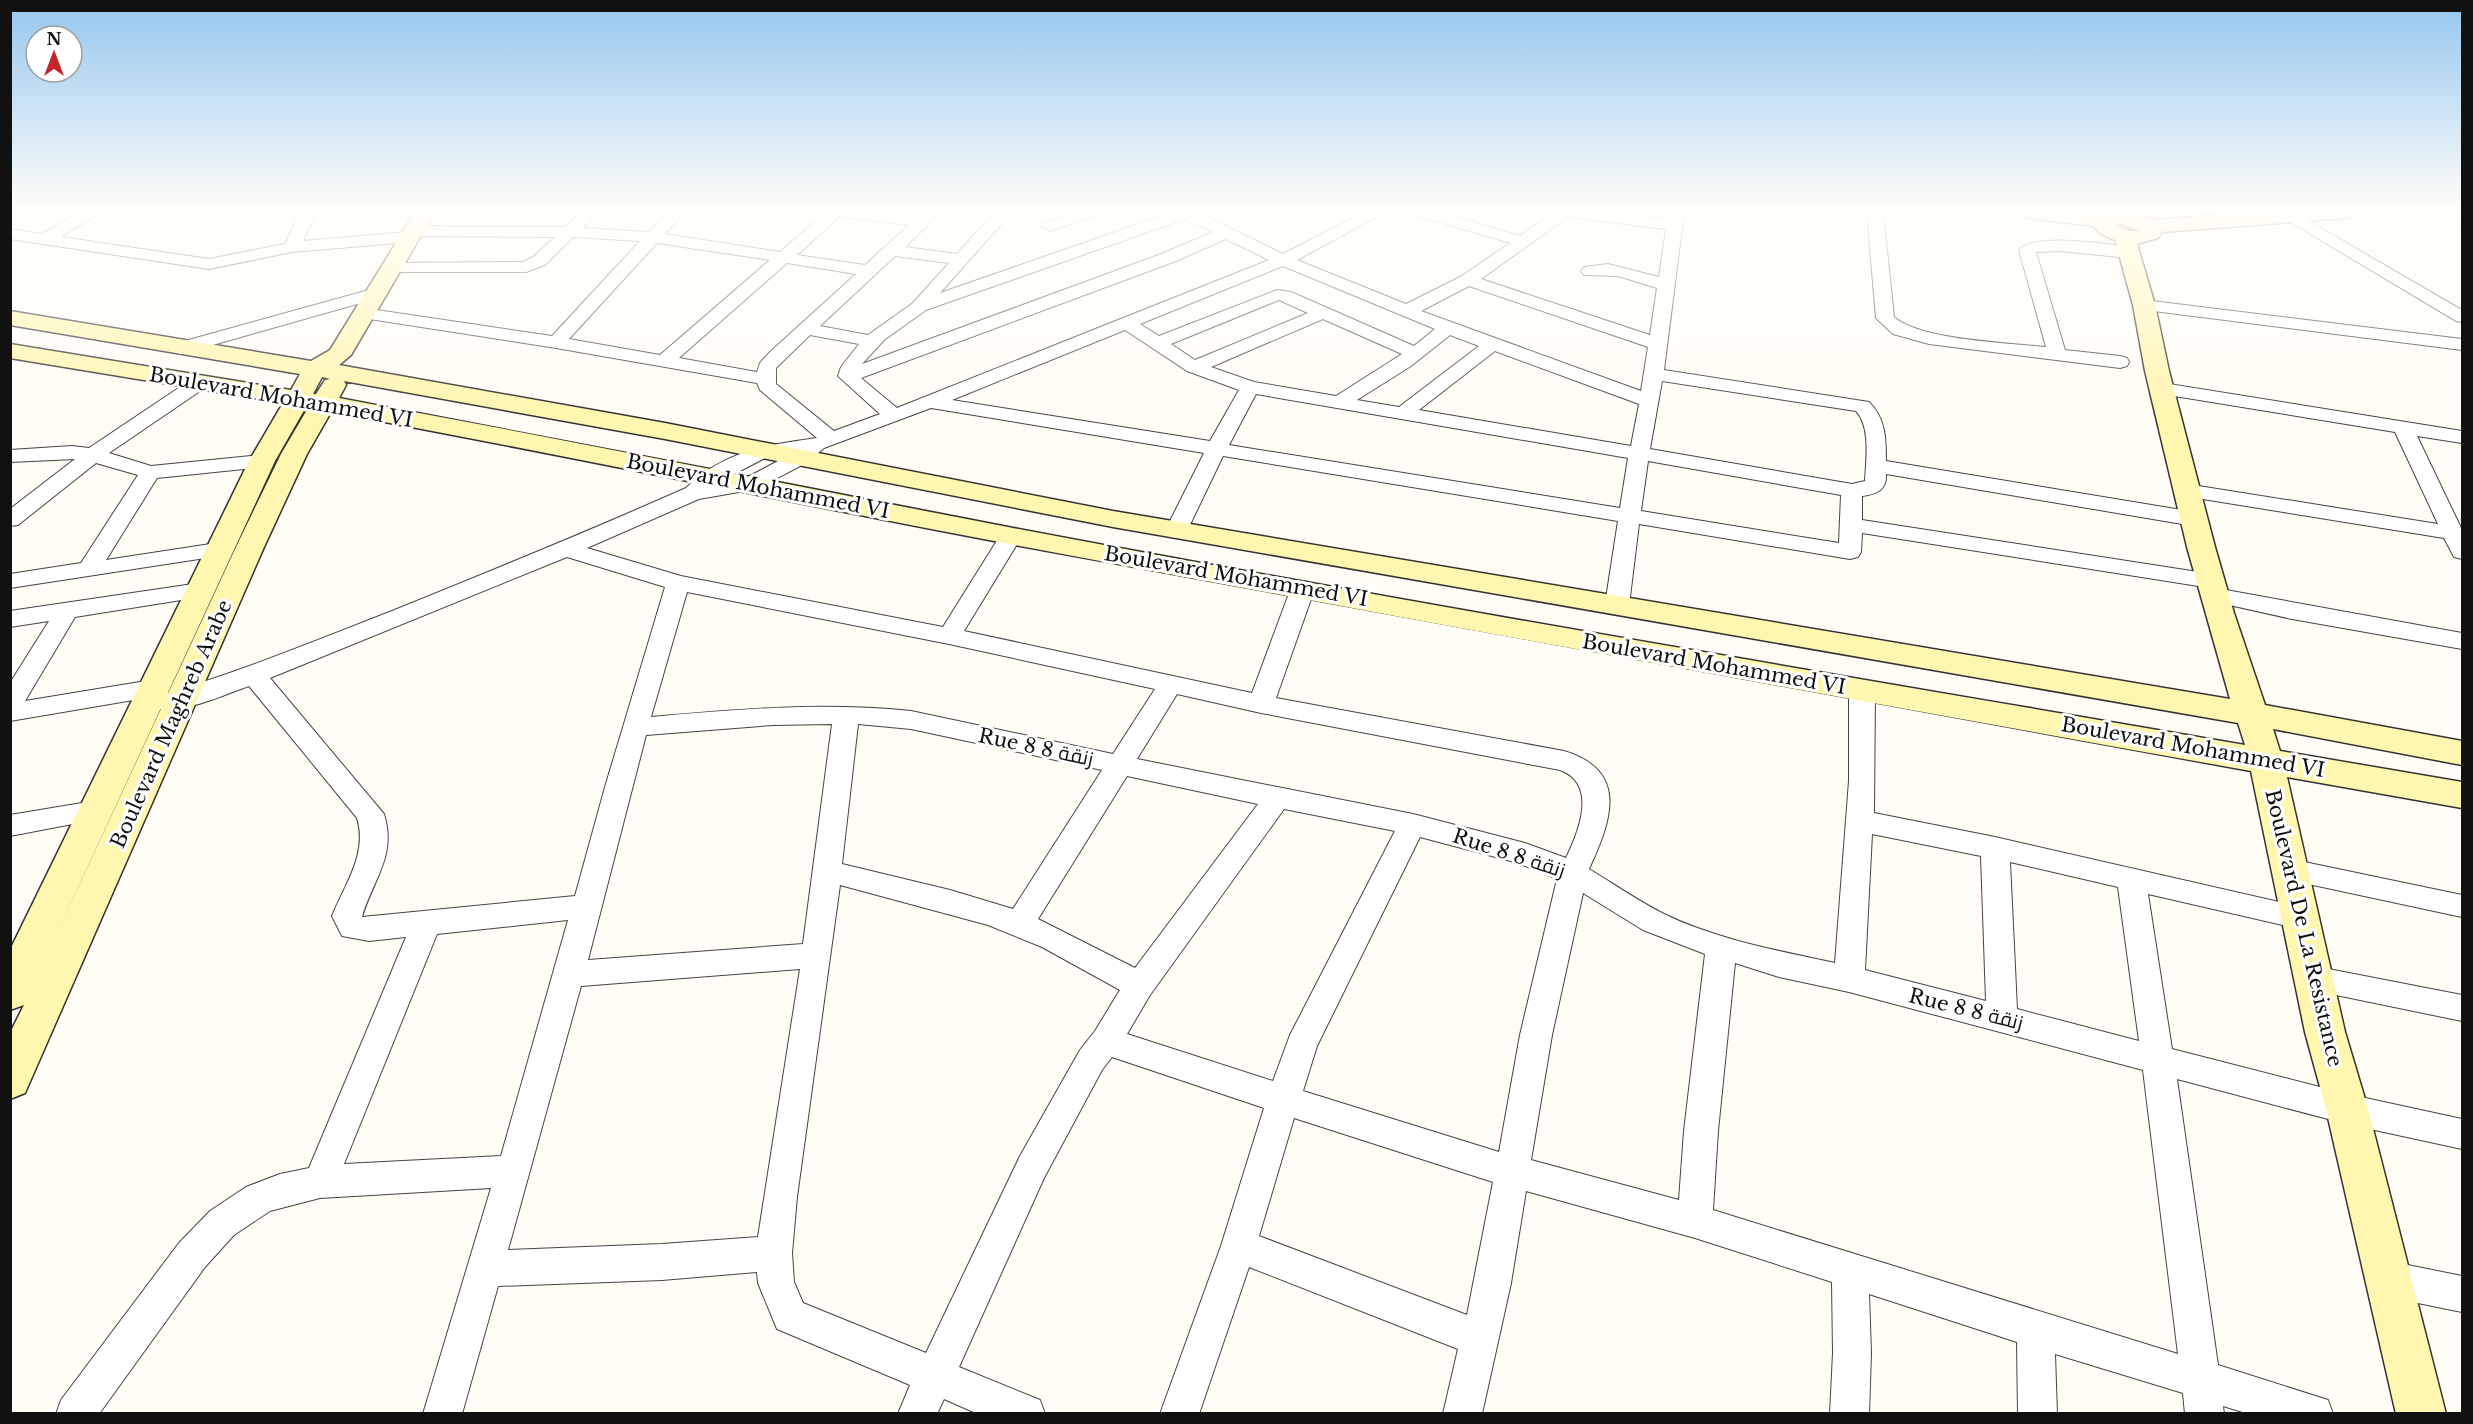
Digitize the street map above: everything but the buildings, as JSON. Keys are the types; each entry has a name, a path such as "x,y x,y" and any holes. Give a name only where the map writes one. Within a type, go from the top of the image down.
{"main road":[{"name":"Boulevard Maghreb Arabe","path":"10,1080 217,550 262,461 310,401 384,278"},
{"name":"Boulevard De La Resistance","path":"2138,278 2157,371 2190,505 2266,759 2313,979 2421,1413"},
{"name":"Boulevard Mohammed VI","path":"10,318 181,348 331,366 762,452 817,447 1176,531 2253,714 2463,753"},
{"name":"Boulevard Mohammed VI","path":"10,351 515,438 702,485 749,485 1011,536 1862,690 2463,795"},
{"name":"Boulevard Maghreb Arabe","path":"10,993 18,964 94,811 160,698 289,464 310,401"}],"street":[{"path":"556,342 614,278"},
{"path":"664,361 758,278"},
{"path":"817,447 765,379 767,367 805,329 863,278"},
{"path":"920,306 943,278"},
{"path":"848,376 854,361 893,323 920,306 1001,278"},
{"path":"848,376 1110,278"},
{"path":"749,485 817,447 1237,278"},
{"path":"1328,278 1492,345 1650,401"},
{"path":"1643,278 1666,285"},
{"path":"1617,605 1628,517 1650,401 1667,278"},
{"path":"1881,278 1885,318 1894,328 1906,333 1929,339 2120,362"},
{"path":"2035,278 2057,355"},
{"path":"2399,278 2463,317"},
{"path":"1407,311 1468,280 1659,344"},
{"path":"181,348 376,293"},
{"path":"1157,343 1273,295 1285,296 1415,353"},
{"path":"2436,300 2463,297"},
{"path":"2144,305 2463,345"},
{"path":"363,313 556,342 765,379"},
{"path":"1194,367 1322,313"},
{"path":"1127,322 1194,367 1250,387 1852,490 1864,490 1876,484 1873,423 1870,415 1862,406 1654,374"},
{"path":"1340,402 1415,353 1448,328"},
{"path":"805,329 873,341"},
{"path":"1403,413 1492,345"},
{"path":"848,376 894,416"},
{"path":"10,520 93,455 199,383"},
{"path":"1176,531 1216,449 1250,387"},
{"path":"2163,389 2463,437"},
{"path":"930,402 1850,552 1852,490"},
{"path":"2403,428 2456,531"},
{"path":"10,456 72,452 93,455 150,472 262,461"},
{"path":"10,712 160,698 254,675 566,549 702,485 762,452"},
{"path":"1876,466 2190,505 2456,531"},
{"path":"88,570 150,472"},
{"path":"1851,525 2213,588 2292,611 2463,641"},
{"path":"950,636 1011,536"},
{"path":"566,549 678,583 950,636 1170,685 1564,761 1577,766 1593,782 1595,804 1591,831 1573,873 1536,1035 1493,1283 1478,1338 1462,1413"},
{"path":"10,581 217,550"},
{"path":"442,1413 570,974 635,727 678,583"},
{"path":"1262,704 1303,588"},
{"path":"10,619 200,590"},
{"path":"10,704 67,611"},
{"path":"254,675 370,814 376,827 377,839 370,865 347,916 349,923 359,930 586,907"},
{"path":"1019,924 1122,765 1170,685"},
{"path":"1850,979 1864,741 1862,690"},
{"path":"846,714 817,955 780,1197 774,1253 776,1283 790,1316 1026,1413"},
{"name":"Rue 8 8 زنقة","path":"635,727 846,714 911,720 1277,798 1413,824 1525,854 1573,873 1653,922 1721,948 2002,1018 2347,1109 2463,1134"},
{"path":"917,1413 1032,1167 1091,1060 1106,1041 1139,986 1277,798"},
{"path":"10,826 94,811"},
{"path":"1860,821 1995,848 2300,917"},
{"path":"1179,1413 1239,1246 1282,1099 1301,1045 1322,999 1413,824"},
{"path":"1995,848 2002,1018"},
{"path":"2290,870 2463,906"},
{"path":"827,871 947,900 1019,924 1066,945 1139,986"},
{"path":"2131,879 2181,1224 2203,1396"},
{"path":"320,1182 426,924"},
{"path":"1695,1221 1701,1131 1721,948"},
{"path":"570,974 817,955"},
{"path":"2313,979 2463,1008"},
{"path":"1106,1041 1513,1173 1695,1221 2036,1329 2203,1396 2314,1413"},
{"path":"75,1413 192,1255 222,1223 258,1199 280,1190 320,1182 426,1178 512,1171"},
{"path":"1239,1246 1478,1338"},
{"path":"485,1269 662,1262 774,1253"},
{"path":"1849,1413 1850,1271"},
{"path":"2388,1279 2463,1294"},
{"path":"2036,1329 2038,1413"}]}
